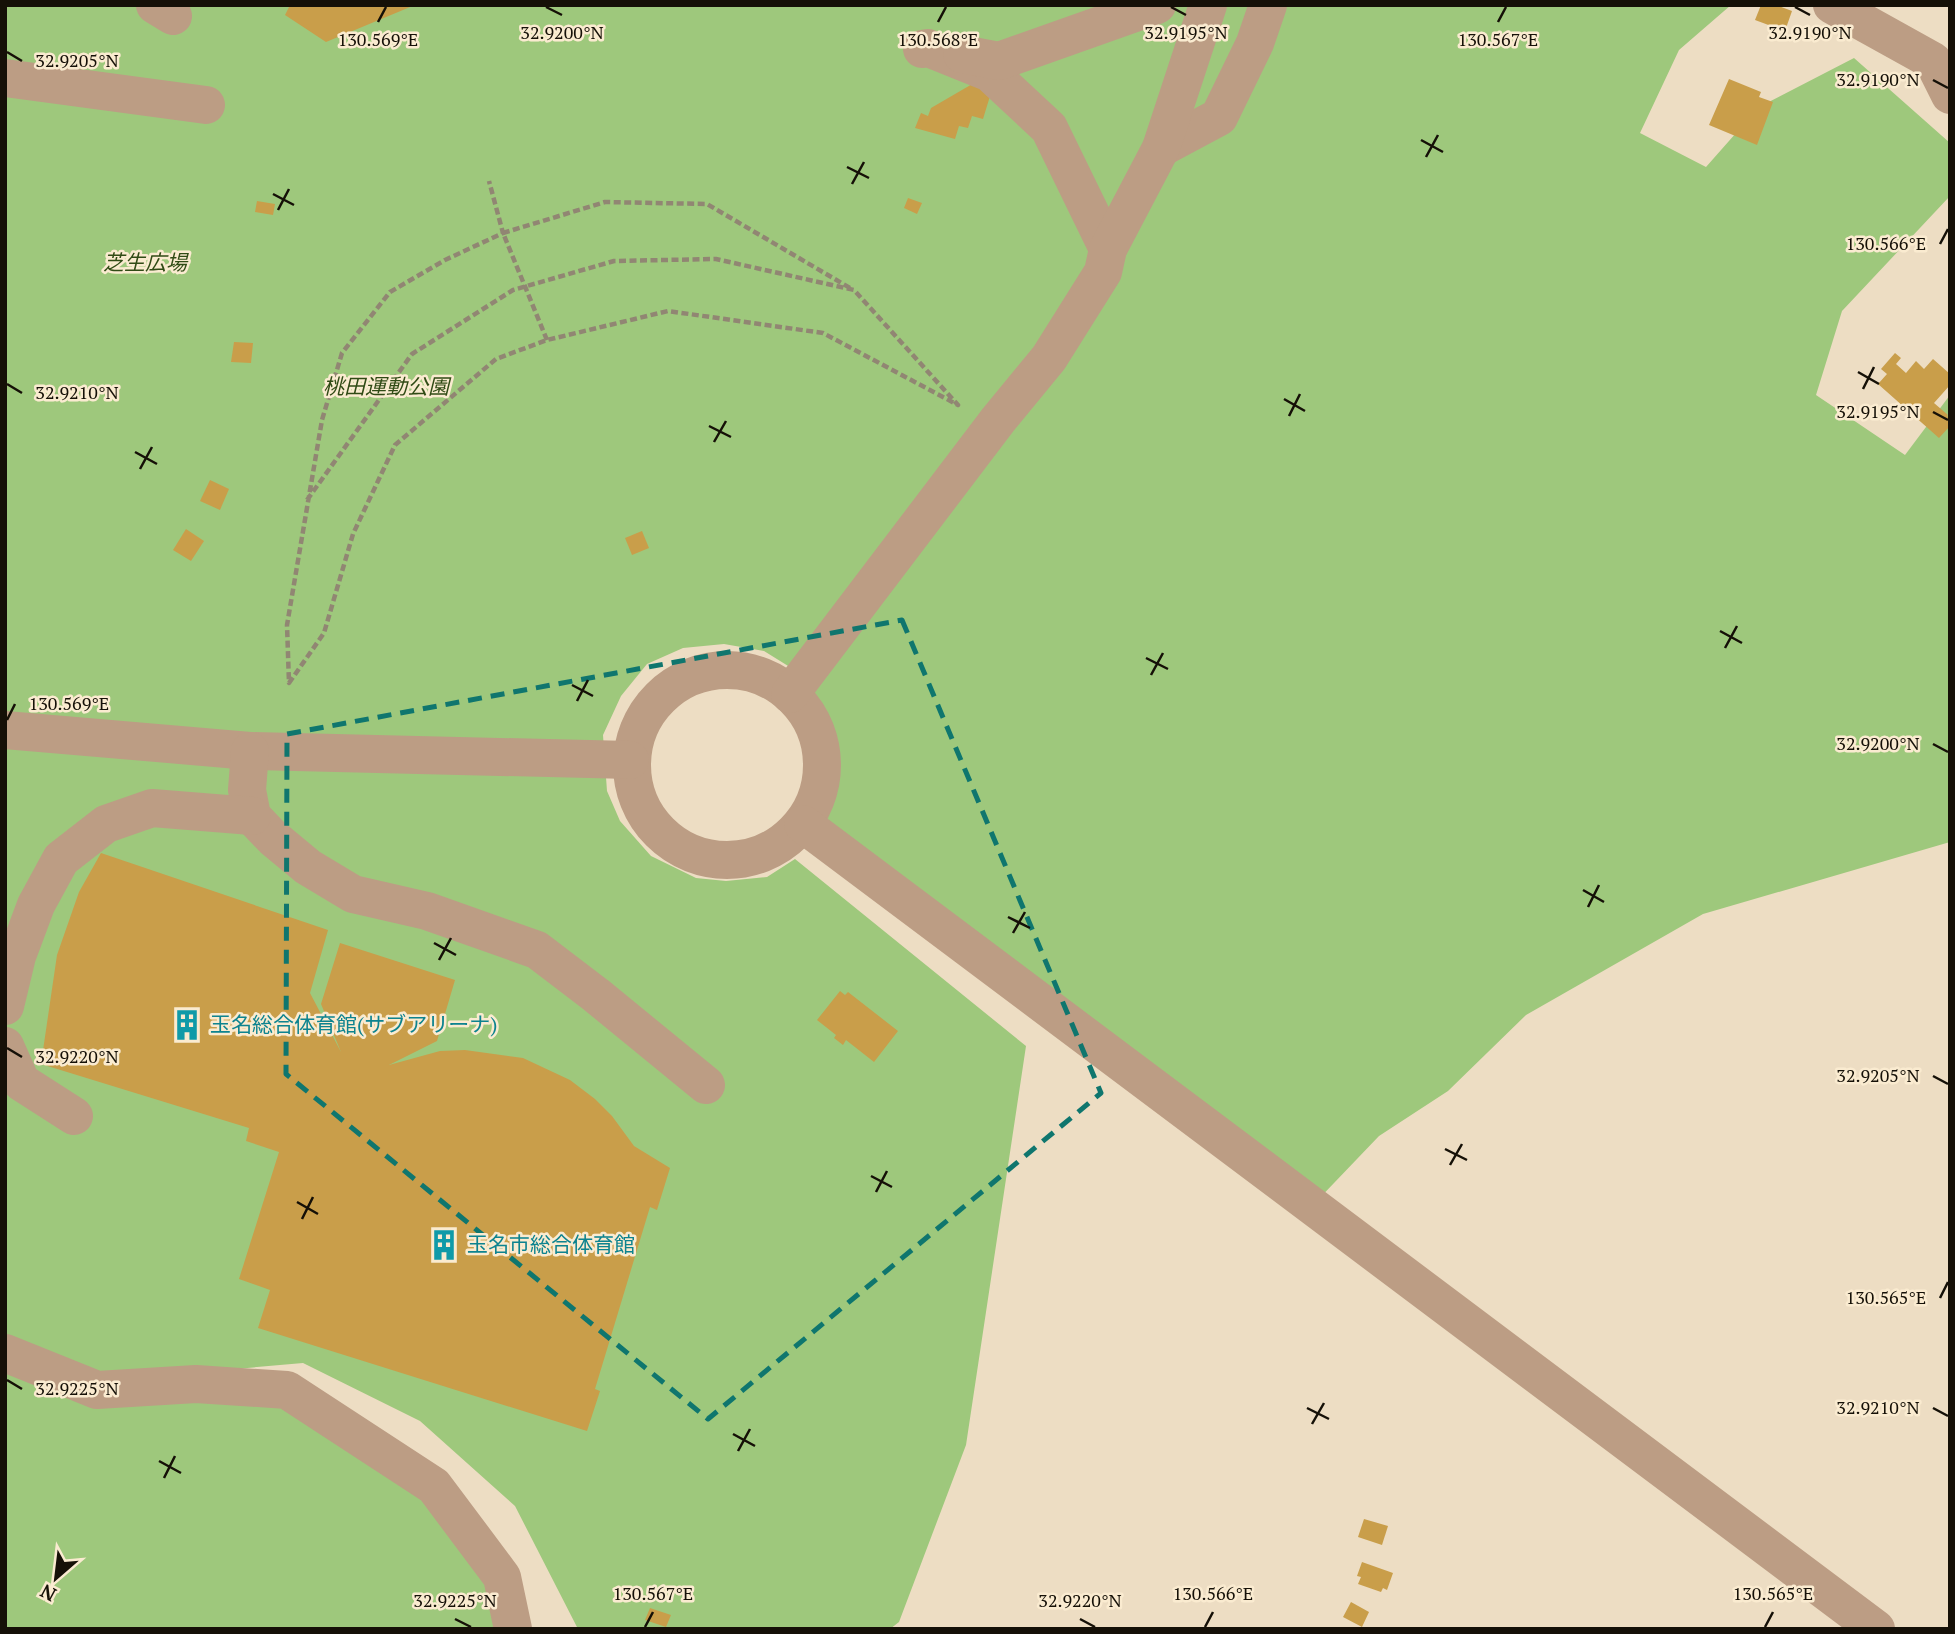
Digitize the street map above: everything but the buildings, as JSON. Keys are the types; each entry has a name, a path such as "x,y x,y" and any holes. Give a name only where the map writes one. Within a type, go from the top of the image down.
{"street":[{"path":"1108,249 1049,128 990,73 925,49 999,61 1157,5"},
{"path":"790,694 998,420 1049,358 1103,272 1108,249 1161,148 1208,5"},
{"path":"1161,148 1219,117 1255,43 1268,5"},
{"path":"1832,5 1933,61 1950,95"},
{"path":"5,78 206,104"},
{"path":"734,670 764,677 790,694 806,712 817,733 822,757 821,780 815,803 803,824 780,845 753,858 723,861 693,855 667,840 646,818 633,790 630,760 637,730 653,704 676,684 704,672 734,670"},
{"path":"5,730 250,751 630,760"},
{"path":"250,751 247,790 252,816 273,838 308,867 353,894 427,911 537,950 706,1085"},
{"path":"5,1006 17,956 36,905 61,859 106,824 152,808 252,816"},
{"path":"803,824 1876,1629"},
{"path":"5,1046 21,1082 74,1116"},
{"path":"5,1353 97,1390 196,1384 287,1390 434,1486 502,1577 513,1629"}],"path":[{"path":"489,181 503,233 547,340"},
{"path":"605,202 707,204 854,290 958,405 824,333 668,311 547,340 496,359 395,445 353,534 324,634 289,683 287,625 307,500 322,420 342,353 390,292 445,260 503,233 605,202"},
{"path":"307,500 412,354 513,290 614,261 716,259 854,290"}],"highlighted area":[{"path":"902,620 1101,1093 708,1419 286,1074 287,734"}],"green space":[{"path":"5,5 1731,5 1679,50 1640,133 1706,167 1759,107 1854,58 1950,143 1950,196 1842,311 1816,395 1905,455 1950,395 1950,842 1703,914 1526,1015 1448,1091 1379,1136 1312,1206 816,834 836,781 834,754 823,722 803,699 793,669 764,651 724,644 683,648 647,664 621,696 603,735 607,791 620,821 651,856 696,878 726,881 767,877 795,859 1026,1046 966,1445 899,1622 890,1629 578,1629 515,1506 420,1421 303,1363 190,1373 287,1390 434,1486 513,1629 5,1629"}],"place":[{"name":"玉名総合体育館(サブアリーナ)","path":"187,1025"},
{"name":"玉名市総合体育館","path":"444,1245"}],"park label":[{"name":"芝生広場","path":"145,263"},
{"name":"桃田運動公園","path":"386,387"}]}
